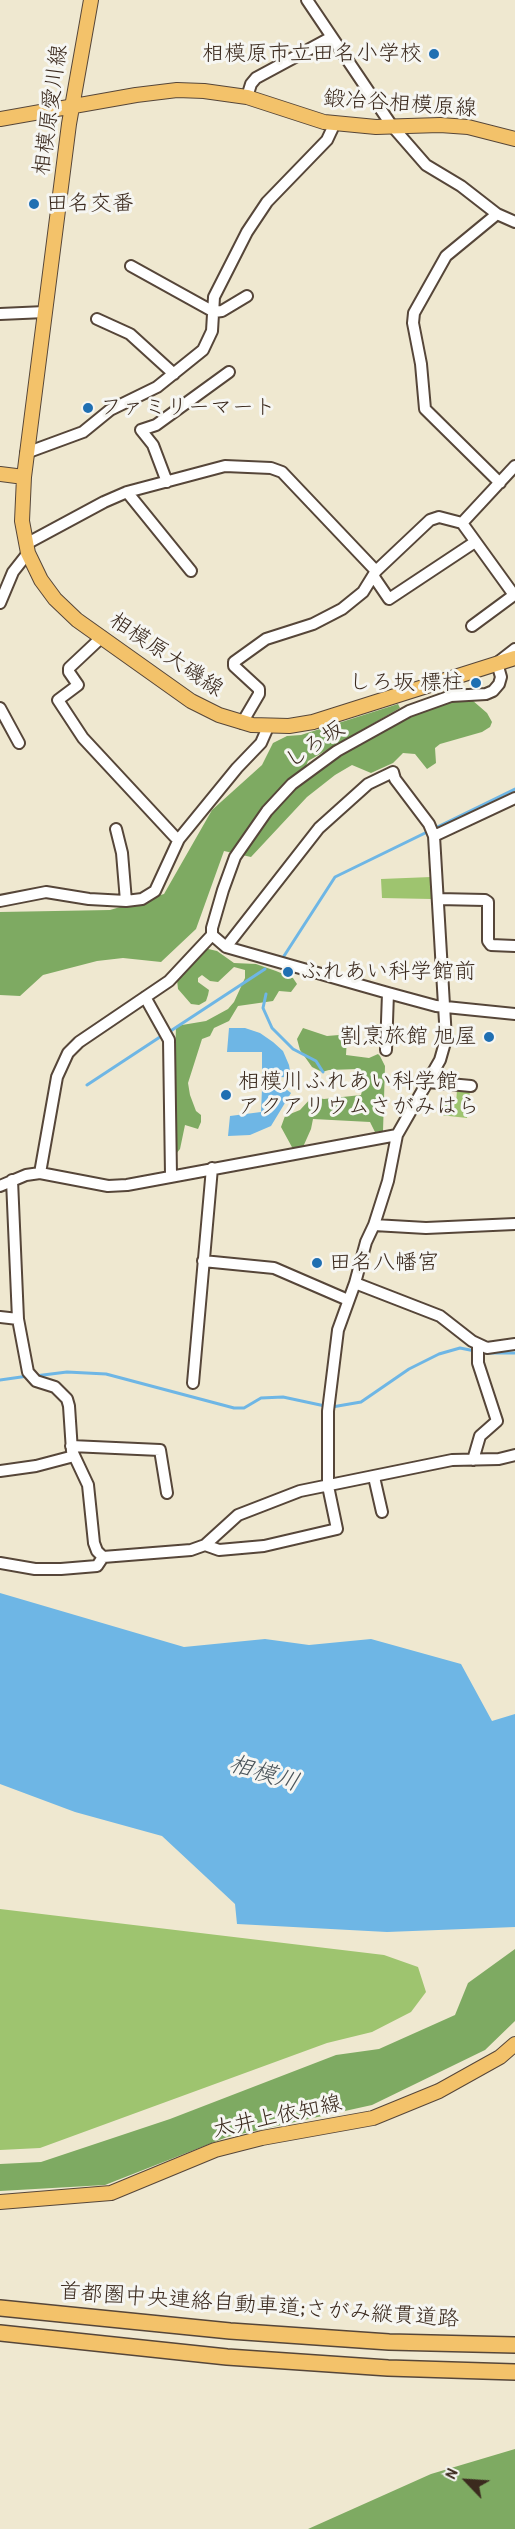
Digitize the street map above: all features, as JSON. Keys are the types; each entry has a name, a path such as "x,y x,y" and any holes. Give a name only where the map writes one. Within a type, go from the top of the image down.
{"highway":[{"name":"首都圏中央連絡自動車道;さがみ縦貫道路","path":"0,2308 230,2331 389,2342 515,2345"},
{"path":"0,2333 227,2357 388,2368 515,2372"}],"main road":[{"name":"相模原愛川線","path":"24,477 72,105 91,0"},
{"name":"鍛冶谷相模原線","path":"0,119 72,105 177,90 247,97 304,117 335,123 468,127 513,136"},
{"path":"0,474 24,477"},
{"name":"相模原大磯線","path":"24,477 22,521 27,548 41,580 55,599 71,615 191,701 219,715 242,723 268,727 313,722 515,658"},
{"name":"太井上依知線","path":"0,2202 111,2193 215,2150 262,2138 373,2118 439,2091 500,2057 515,2044"}],"street":[{"path":"307,0 392,126 426,165 461,186 497,214 515,222"},
{"path":"247,97 251,84 256,78 332,37"},
{"path":"26,453 83,432 110,410 146,393 174,374 203,350 209,341 214,297 247,232 267,202 327,140 335,123"},
{"path":"497,214 446,256 414,313 412,323 421,364 425,409 500,483"},
{"path":"131,266 214,312 222,311 247,296"},
{"path":"0,314 45,312"},
{"path":"97,319 130,334 174,374"},
{"path":"167,482 153,445 141,430 156,425 229,372"},
{"path":"0,603 13,572 27,548 104,502 128,492 225,466 278,469 375,574 389,598 475,542"},
{"path":"462,523 515,466"},
{"path":"128,492 191,571"},
{"path":"242,723 259,694 259,689 234,666 234,662 266,639 313,624 342,609 363,592 375,574 417,529 430,520 439,517 462,523 514,595 472,626"},
{"path":"102,637 69,668 69,672 78,685 58,700 84,738 172,835 179,839"},
{"path":"497,663 515,649"},
{"name":"しろ坂","path":"212,935 220,898 235,857 267,811 292,784 337,751 409,711 450,696 486,694 493,691 501,677 497,663"},
{"path":"0,708 19,743"},
{"path":"0,901 46,892 89,899 126,901 142,899 154,891 179,839 237,768 261,743 268,727"},
{"path":"205,1545 219,1550 264,1546 337,1529 328,1486 329,1405 338,1330 356,1283 366,1242 388,1181 397,1135 440,1060 446,1039 434,836 429,824 408,800 393,772 368,784 319,828 226,947"},
{"path":"434,836 515,798"},
{"path":"116,829 122,854 126,901"},
{"path":"438,899 485,900 488,902 488,941 491,945 515,946"},
{"path":"40,1173 57,1077 63,1061 79,1042 169,981 212,935 226,947 388,993 444,1006 515,1014"},
{"path":"386,1050 388,993"},
{"path":"146,997 167,1034 171,1175"},
{"path":"428,1082 471,1086"},
{"path":"0,1185 40,1173 108,1186 127,1185 171,1175 397,1135"},
{"path":"193,1383 212,1168"},
{"path":"12,1180 18,1318 28,1372 36,1381 55,1387 67,1399 73,1451 88,1485 94,1543 97,1551 103,1557 191,1550 205,1545 238,1515 300,1491 452,1460 499,1459 515,1455"},
{"path":"374,1225 426,1228 515,1224"},
{"path":"203,1261 274,1268 348,1300"},
{"path":"356,1283 440,1316 478,1350 497,1421 480,1436 473,1460"},
{"path":"0,1317 18,1318"},
{"path":"478,1350 515,1344"},
{"path":"0,1472 36,1466 73,1451 160,1450 167,1492"},
{"path":"374,1477 382,1512"},
{"path":"0,1563 35,1569 61,1569 97,1566 103,1557"}],"green space":[{"path":"462,699 472,700 487,713 492,722 490,727 482,732 440,744 435,748 436,763 427,769 415,754 403,753 393,763 371,773 352,765 307,797 251,857 224,851 196,929 161,962 123,958 97,961 43,975 20,996 0,995 0,912 110,910 164,894 212,810 262,765 273,743 287,736 301,735 398,704 400,708 308,761 307,773 322,768 406,715"},
{"path":"431,877 431,899 382,898 381,879"},
{"path":"204,948 217,951 234,963 256,964 276,971 293,978 297,984 291,992 279,991 273,1001 238,1006 229,1021 214,1028 210,1036 202,1039 188,1083 196,1111 201,1115 201,1122 198,1129 185,1125 180,1149 176,1154 174,1102 176,1026 206,1021 228,1009 234,1002 245,978 245,970 234,967 218,982 210,981 202,975 198,978 198,982 209,990 206,1001 199,1005 191,1004 178,989 177,980"},
{"path":"303,1028 327,1036 339,1035 347,1038 346,1055 369,1058 378,1054 380,1056 385,1066 383,1131 375,1132 370,1122 313,1119 303,1147 293,1149 281,1127 285,1116 300,1110 312,1097 324,1099 361,1095 366,1074 358,1069 322,1072 312,1067 300,1050 297,1039"},
{"path":"457,1090 470,1091 467,1118 440,1115 441,1102 456,1104"},
{"path":"0,1909 384,1955 418,1967 426,1992 411,2012 372,2032 327,2043 40,2148 0,2150"},
{"path":"515,1949 515,2021 485,2050 372,2105 227,2137 105,2185 0,2191 0,2164 41,2162 170,2119 336,2055 379,2049 455,2015 468,1983"},
{"path":"515,2449 515,2529 308,2529 431,2474"}],"water":[{"path":"229,1028 245,1028 260,1033 273,1042 283,1051 289,1065 290,1071 286,1077 262,1078 262,1052 227,1052"},
{"path":"262,1089 286,1089 291,1093 271,1126 250,1135 228,1136 230,1116 261,1112"},
{"name":"相模川","path":"0,1593 184,1647 265,1639 309,1645 371,1639 461,1664 492,1721 515,1714 515,1927 387,1932 237,1924 235,1904 162,1836 75,1812 0,1784"}],"waterway":[{"path":"284,956 335,877 515,789"},
{"path":"169,1032 265,969"},
{"path":"266,994 263,1008 272,1028 293,1049 316,1061 323,1072"},
{"path":"87,1085 163,1035"},
{"path":"332,1407 361,1402 409,1369 439,1354 460,1348 475,1351"},
{"path":"487,1353 515,1353"},
{"path":"35,1376 67,1372 106,1374 234,1408 244,1408 261,1398 283,1397 325,1406"},
{"path":"0,1380 28,1376"}],"place":[{"name":"相模原市立田名小学校","path":"434,54"},
{"name":"田名交番","path":"34,204"},
{"name":"ファミリーマート","path":"88,408"},
{"name":"しろ坂 標柱","path":"476,683"},
{"name":"ふれあい科学館前","path":"288,972"},
{"name":"割烹旅館 旭屋","path":"489,1037"},
{"name":"相模川ふれあい科学館 アクアリウムさがみはら","path":"226,1095"},
{"name":"田名八幡宮","path":"317,1263"}]}
